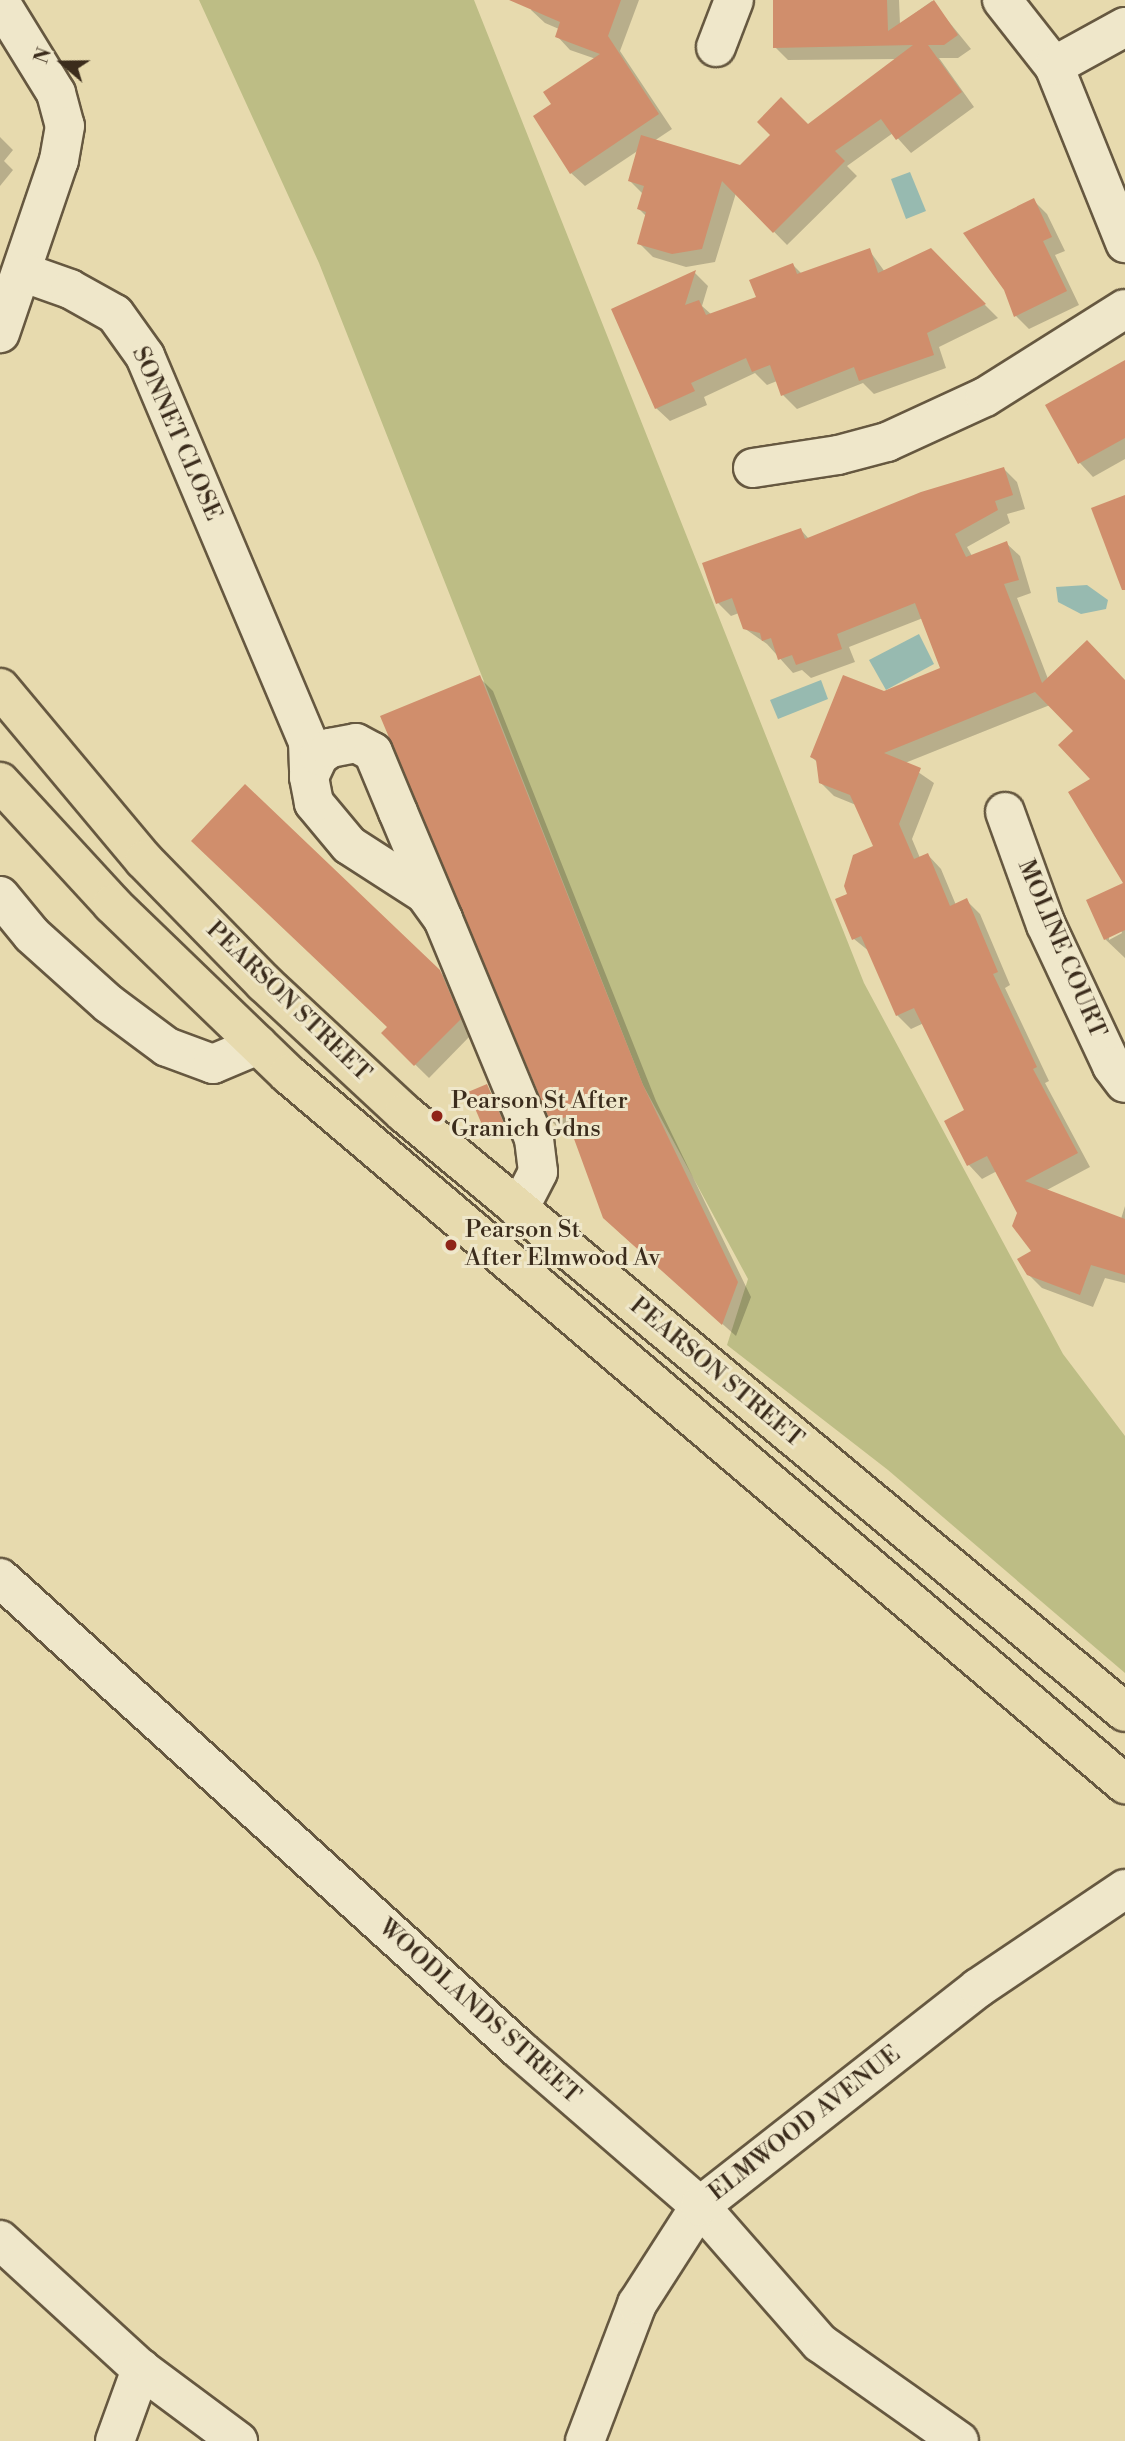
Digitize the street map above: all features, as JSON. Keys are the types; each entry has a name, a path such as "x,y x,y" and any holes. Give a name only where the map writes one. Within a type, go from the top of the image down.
{"main road":[{"name":"PEARSON STREET","path":"0,688 144,860 264,983 404,1113 1125,1712"},
{"name":"PEARSON STREET","path":"0,782 112,904 258,1045 1125,1784"}],"street":[{"path":"716,47 734,0"},
{"path":"1002,0 1054,66 1125,243"},
{"path":"0,2 56,93 65,126 59,160 0,333"},
{"path":"1054,66 1125,27"},
{"name":"SONNET CLOSE","path":"22,272 99,304 130,331 145,356 270,653 321,753"},
{"path":"753,468 838,456 887,442 985,397 1125,310"},
{"path":"443,919 425,894 361,855 314,803 321,753 373,752 443,919 534,1139 538,1172 519,1209"},
{"name":"MOLINE COURT","path":"1004,811 1046,925 1112,1066 1125,1083"},
{"path":"361,855 374,859 390,854 399,839 398,812"},
{"path":"0,896 32,935 109,1004 167,1047 213,1064 258,1045"},
{"name":"WOODLANDS STREET","path":"0,1578 520,2050 700,2206 820,2343 959,2441"},
{"name":"ELMWOOD AVENUE","path":"585,2441 637,2304 700,2206 978,1988 1125,1889"},
{"path":"0,2241 141,2369 238,2441"},
{"path":"115,2441 141,2369"}],"green space":[{"path":"199,0 474,0 864,983 1063,1354 1125,1436 1125,1673 888,1470 727,1345 748,1279 643,1085 319,263"}],"water":[{"path":"910,172 926,211 906,219 891,179"},
{"path":"1087,585 1108,600 1106,609 1081,614 1058,602 1056,587"},
{"path":"919,634 934,664 886,690 869,660"},
{"path":"821,680 828,699 778,719 770,700"}],"building":[{"path":"509,0 621,0 608,36 659,114 570,174 533,116 551,104 543,92 600,54 555,37 560,22"},
{"path":"773,0 887,0 888,31 934,0 958,35 944,45 928,45 962,92 896,140 881,119 835,151 845,161 773,233 722,181 702,249 672,254 637,244 646,212 637,209 644,186 628,181 641,135 740,165 770,135 757,122 781,97 808,124 913,45 773,48"},
{"path":"1034,198 1052,237 1043,241 1067,291 1014,317 1004,290 963,233"},
{"path":"870,248 878,273 931,248 986,304 927,333 934,355 859,381 854,367 781,396 770,365 752,372 746,358 691,383 695,391 655,409 611,309 696,270 685,305 699,300 706,315 756,297 749,280 793,263 797,274"},
{"path":"1125,360 1125,438 1078,464 1045,405"},
{"path":"1004,467 1013,495 995,501 998,510 955,534 966,557 1007,541 1019,580 1004,584 1042,683 1087,640 1125,680 1125,930 1104,940 1086,900 1123,883 1068,792 1090,779 1058,745 1073,731 1035,692 884,753 921,768 899,824 914,859 928,853 950,906 967,898 998,972 993,974 1037,1067 1033,1069 1078,1153 1025,1181 1125,1219 1125,1275 1091,1265 1080,1295 1027,1275 1017,1259 1031,1251 1012,1226 1017,1213 987,1156 967,1166 944,1121 964,1110 914,1008 896,1016 861,936 852,940 835,899 847,894 844,886 853,855 873,846 850,795 819,783 816,760 810,757 843,675 884,691 940,668 915,603 837,634 842,649 796,665 792,655 778,660 771,638 762,641 760,633 743,629 732,598 716,604 702,563 801,528 805,539 921,492"},
{"path":"1125,495 1125,590 1122,590 1091,508"},
{"path":"480,675 643,1085 738,1282 722,1325 603,1218 566,1117 551,1123 380,716"},
{"path":"245,784 440,970 461,1019 414,1066 381,1033 387,1027 191,841"},
{"path":"487,1084 505,1126 486,1134 468,1092"}],"place":[{"name":"Pearson St After Granich Gdns","path":"437,1116"},
{"name":"Pearson St After Elmwood Av","path":"451,1245"}]}
